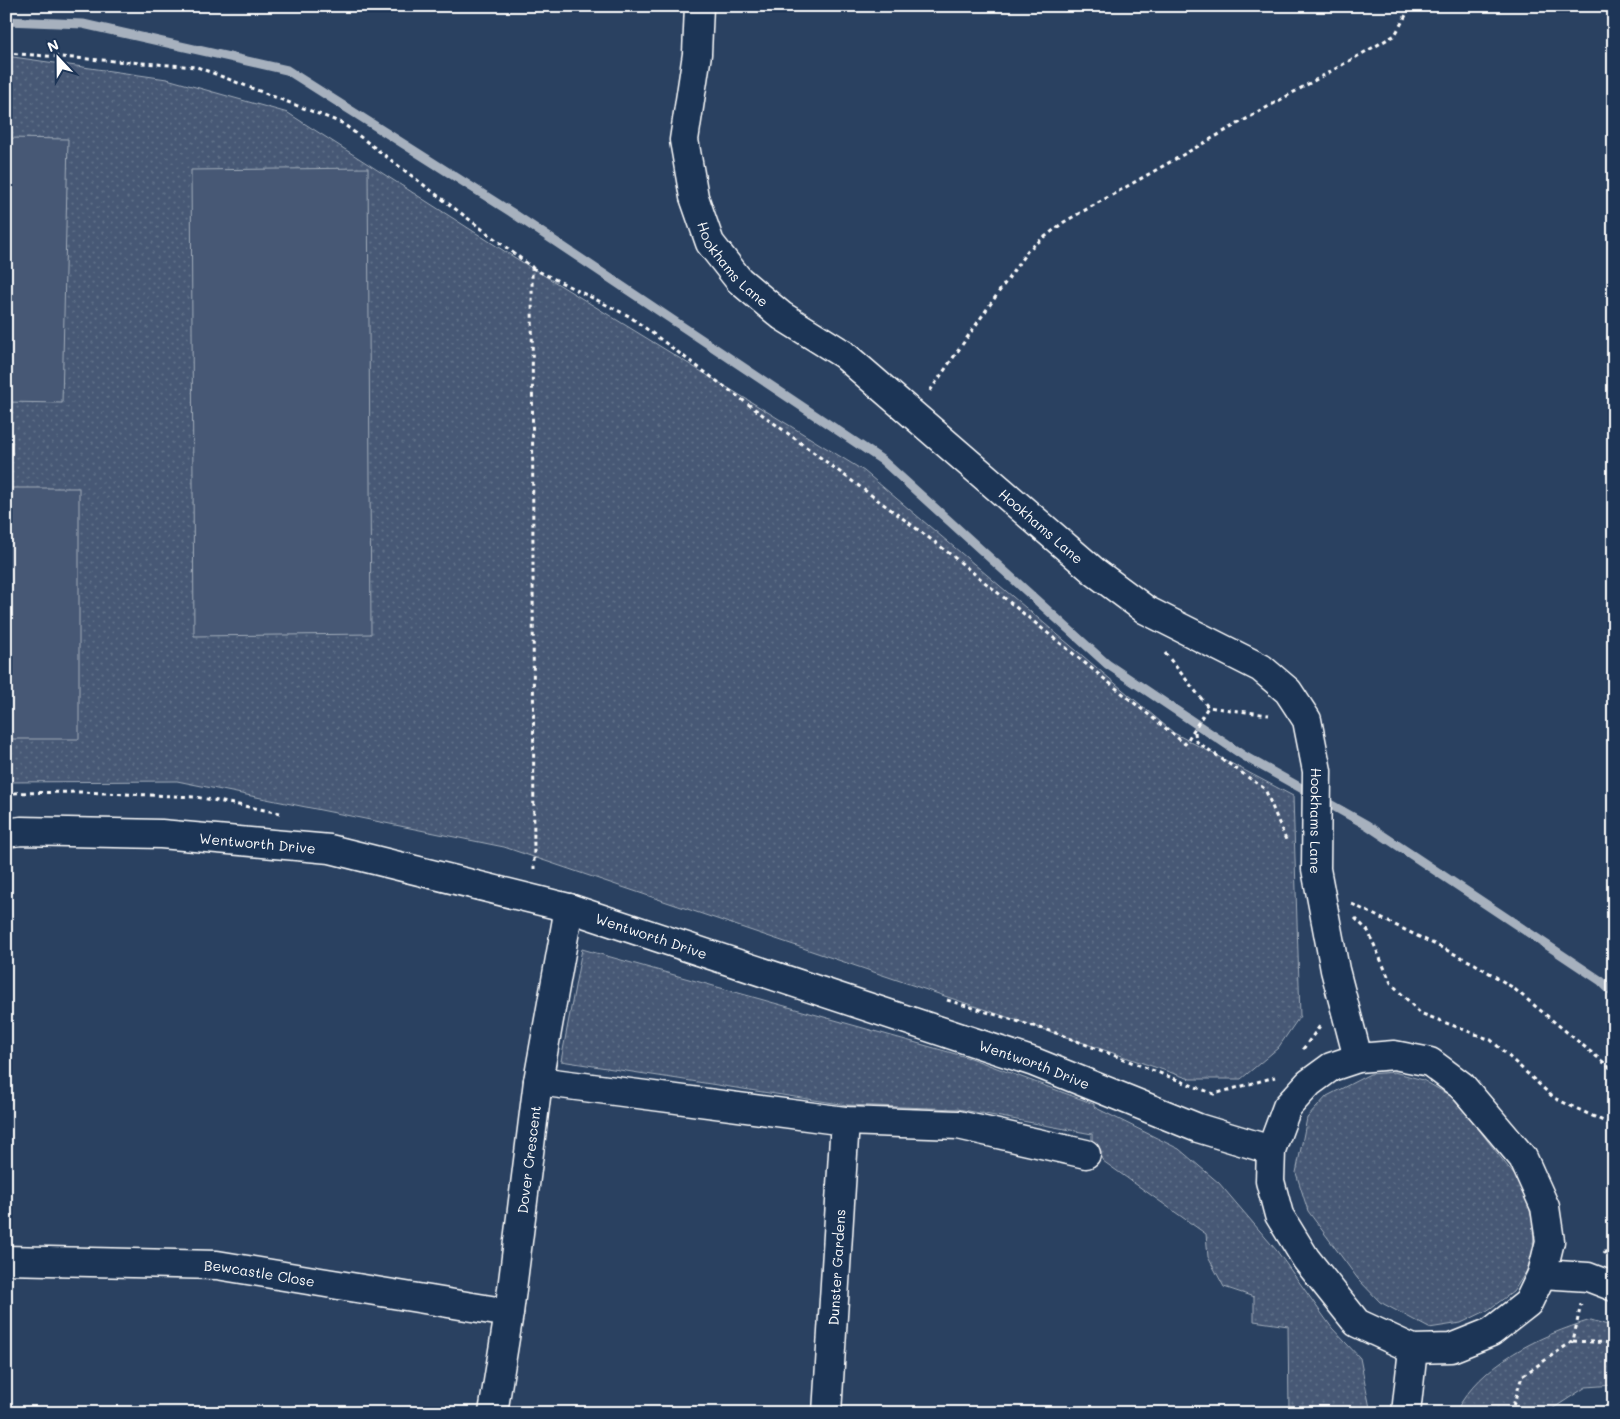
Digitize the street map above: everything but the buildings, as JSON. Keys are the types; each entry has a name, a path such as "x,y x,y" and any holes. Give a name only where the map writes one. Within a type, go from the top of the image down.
{"street":[{"name":"Hookhams Lane","path":"699,6 697,54 684,140 694,197 710,243 739,280 782,316 842,354 914,414 1095,572 1146,610 1260,668 1288,691 1307,720 1317,771 1316,869 1335,970 1358,1058"},
{"name":"Wentworth Drive","path":"6,833 21,831 161,834 330,849 569,908 1034,1062 1198,1128 1271,1150"},
{"name":"Dover Crescent","path":"493,1413 509,1313 538,1081 569,908"},
{"path":"1394,1055 1430,1062 1462,1086 1523,1158 1545,1207 1550,1241 1542,1274 1528,1303 1491,1332 1451,1348 1413,1349 1357,1323 1306,1259 1279,1215 1270,1181 1271,1150 1287,1107 1309,1082 1331,1067 1358,1058 1394,1055"},
{"path":"538,1081 845,1121 958,1125 1086,1154"},
{"name":"Dunster Gardens","path":"827,1413 845,1121"},
{"name":"Bewcastle Close","path":"6,1260 217,1265 509,1313"},
{"path":"1542,1274 1588,1277 1614,1287"},
{"path":"1406,1413 1413,1349"}],"path":[{"path":"914,414 1028,250 1064,222 1395,35 1411,6"},
{"path":"6,53 197,67 342,122 532,267 629,316 940,546 1185,744 1195,731 1208,707 1307,720"},
{"path":"532,267 534,871"},
{"path":"1195,731 1196,741 1265,789 1288,844"},
{"path":"1322,904 1348,902 1475,964 1512,987 1614,1071"},
{"path":"1322,904 1347,910 1368,931 1390,983 1420,1012 1491,1040 1554,1098 1614,1126"},
{"path":"1573,1340 1588,1277"},
{"path":"1511,1413 1522,1376 1573,1340 1614,1343"}],"shaded area":[{"path":"6,56 167,79 288,113 509,254 864,471 1174,733 1293,796 1300,1016 1278,1048 1241,1079 1190,1079 504,847 177,781 6,782"},
{"path":"6,138 68,139 62,403 6,402"},
{"path":"368,168 371,634 194,636 191,170"},
{"path":"6,488 79,488 79,739 6,739"},
{"path":"582,949 970,1058 1094,1104 1094,1107 1179,1149 1219,1183 1277,1251 1332,1328 1360,1358 1371,1413 1289,1413 1288,1326 1254,1321 1254,1297 1224,1287 1208,1257 1206,1234 1103,1161 1092,1141 1092,1134 958,1109 847,1105 561,1061"},
{"path":"1394,1072 1423,1080 1449,1095 1466,1113 1519,1181 1528,1203 1534,1227 1533,1253 1526,1272 1513,1292 1488,1310 1461,1323 1429,1328 1380,1302 1358,1279 1308,1211 1296,1173 1307,1118 1327,1096 1370,1074"},
{"path":"1591,1320 1614,1327 1614,1385 1586,1387 1546,1413 1455,1413 1466,1395 1480,1379 1514,1353 1552,1334"}],"waterway":[{"path":"6,21 83,24 287,70 511,212 882,460 1107,664 1244,756 1367,825 1601,981 1614,994"}]}
